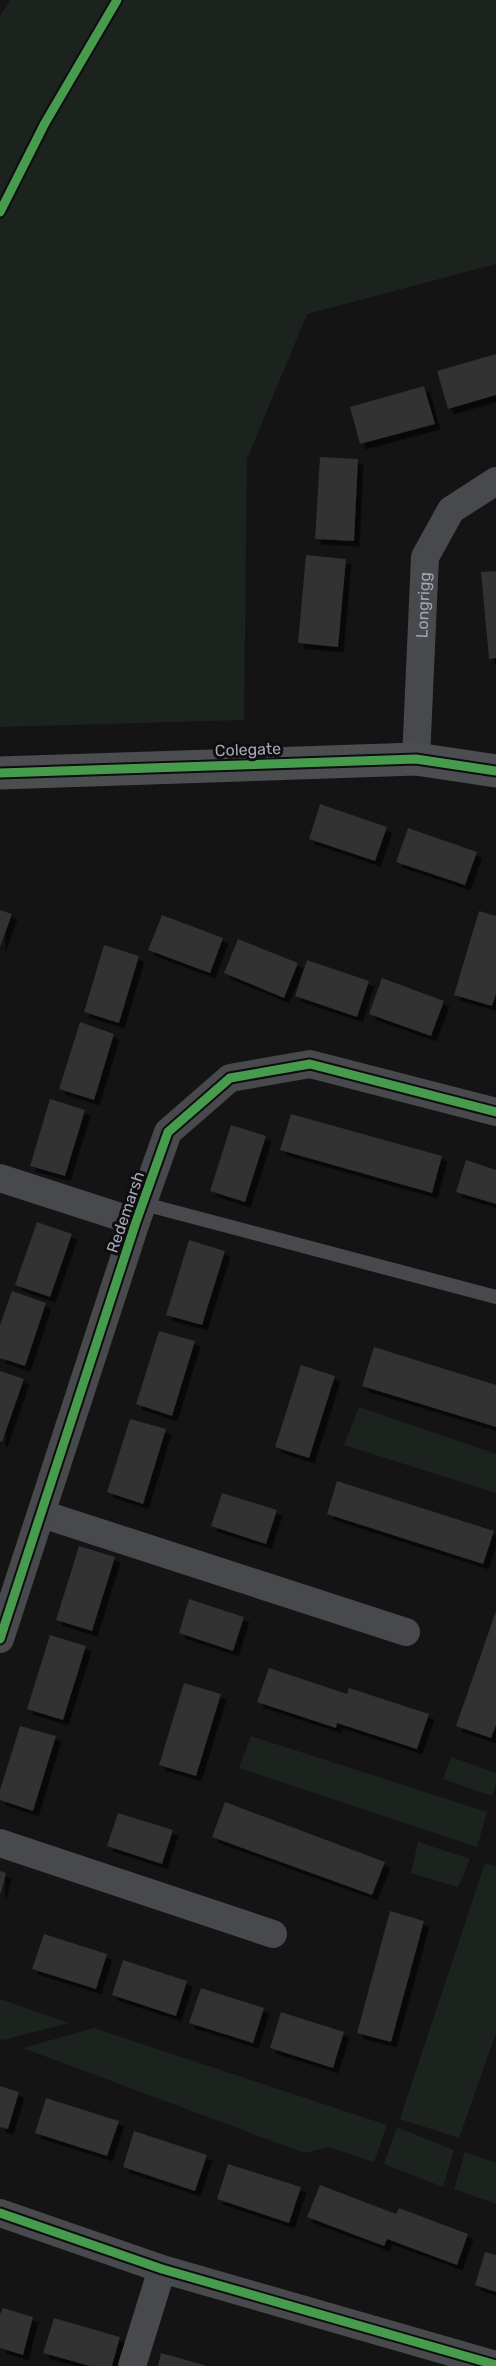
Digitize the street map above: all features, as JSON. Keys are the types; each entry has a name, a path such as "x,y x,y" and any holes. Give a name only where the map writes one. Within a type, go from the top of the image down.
{"street":[{"name":"Longrigg","path":"416,759 425,557 452,510 496,481"},
{"name":"Colegate","path":"0,773 416,759 496,771"},
{"name":"Redemarsh","path":"0,1639 168,1132 230,1078 310,1064 496,1112"},
{"path":"0,1178 140,1213"},
{"path":"42,1514 406,1632"},
{"path":"0,1843 273,1934"},
{"path":"0,2213 162,2269 496,2365"},
{"path":"132,2366 162,2269"}],"lane":[{"path":"140,1213 496,1297"}],"shaded area":[{"path":"10,0 496,0 496,264 307,314 247,459 244,720 0,727 0,16"},
{"path":"359,1407 496,1454 496,1493 344,1445"},
{"path":"251,1736 487,1812 477,1847 239,1768"},
{"path":"451,1757 496,1773 496,1784 492,1796 443,1779"},
{"path":"418,1842 470,1859 458,1887 411,1873"},
{"path":"485,1863 496,1867 496,2033 459,2138 400,2119"},
{"path":"0,1999 69,2023 0,2039"},
{"path":"94,2028 387,2125 374,2162 329,2147 304,2153 23,2048"},
{"path":"397,2127 454,2150 443,2187 384,2164"},
{"path":"465,2152 496,2163 496,2204 454,2189"}],"building":[{"path":"496,354 496,395 448,409 437,371"},
{"path":"424,386 435,424 360,444 350,407"},
{"path":"320,457 358,459 354,541 315,539"},
{"path":"306,555 346,559 338,647 298,643"},
{"path":"496,571 496,658 489,659 481,572"},
{"path":"320,804 387,827 375,861 309,839"},
{"path":"408,828 477,852 465,885 396,862"},
{"path":"0,910 12,914 0,947"},
{"path":"479,911 496,916 496,994 492,1006 454,995"},
{"path":"162,915 223,938 210,973 148,950"},
{"path":"238,939 298,963 284,998 224,973"},
{"path":"104,945 139,956 119,1023 84,1012"},
{"path":"307,960 369,981 357,1017 295,996"},
{"path":"382,978 444,1001 431,1036 369,1014"},
{"path":"80,1022 114,1034 94,1100 59,1089"},
{"path":"50,1099 85,1110 65,1176 30,1166"},
{"path":"291,1114 442,1156 432,1193 280,1150"},
{"path":"231,1125 266,1136 245,1202 210,1191"},
{"path":"466,1160 496,1170 496,1204 456,1192"},
{"path":"37,1222 72,1234 50,1297 15,1285"},
{"path":"189,1240 225,1251 202,1325 166,1315"},
{"path":"12,1291 46,1303 25,1366 0,1358 0,1325"},
{"path":"159,1331 195,1341 172,1416 136,1404"},
{"path":"374,1347 496,1385 496,1427 362,1386"},
{"path":"301,1365 335,1376 309,1458 275,1447"},
{"path":"0,1371 24,1379 2,1442 0,1441"},
{"path":"130,1419 166,1429 143,1504 107,1492"},
{"path":"337,1481 494,1531 483,1564 327,1514"},
{"path":"222,1493 277,1510 266,1544 211,1526"},
{"path":"79,1546 115,1557 92,1631 56,1620"},
{"path":"189,1599 244,1617 233,1651 179,1633"},
{"path":"496,1611 496,1725 491,1738 456,1726"},
{"path":"50,1635 86,1646 63,1720 27,1709"},
{"path":"269,1668 347,1694 349,1688 429,1714 417,1749 337,1723 336,1728 257,1702"},
{"path":"184,1683 221,1694 196,1776 159,1765"},
{"path":"20,1726 56,1736 33,1811 0,1800 0,1790"},
{"path":"225,1802 385,1862 372,1895 212,1837"},
{"path":"118,1813 173,1830 162,1864 107,1846"},
{"path":"0,1871 6,1873 1,1893 0,1893"},
{"path":"390,1911 424,1921 391,2042 357,2033"},
{"path":"44,1934 107,1954 96,1989 32,1969"},
{"path":"123,1960 187,1981 176,2016 112,1995"},
{"path":"201,1988 264,2008 253,2043 189,2023"},
{"path":"281,2012 344,2032 333,2068 270,2048"},
{"path":"0,2086 19,2092 8,2129 0,2127"},
{"path":"46,2098 119,2121 107,2156 35,2133"},
{"path":"134,2131 207,2155 195,2191 123,2167"},
{"path":"228,2164 301,2187 289,2223 217,2199"},
{"path":"320,2185 396,2214 399,2208 468,2234 457,2265 387,2239 384,2246 307,2217"},
{"path":"485,2252 496,2255 496,2292 475,2285"},
{"path":"3,2308 33,2317 23,2355 0,2348 0,2314"},
{"path":"54,2318 120,2337 112,2366 90,2366 43,2353"},
{"path":"161,2353 204,2365 204,2366 158,2366"}],"cycle path":[{"path":"0,212 45,123 117,0"},
{"path":"0,773 416,759 496,771"},
{"path":"0,1639 136,1222 168,1132 230,1078 310,1064 496,1112"},
{"path":"0,2213 162,2269 496,2365"}]}
